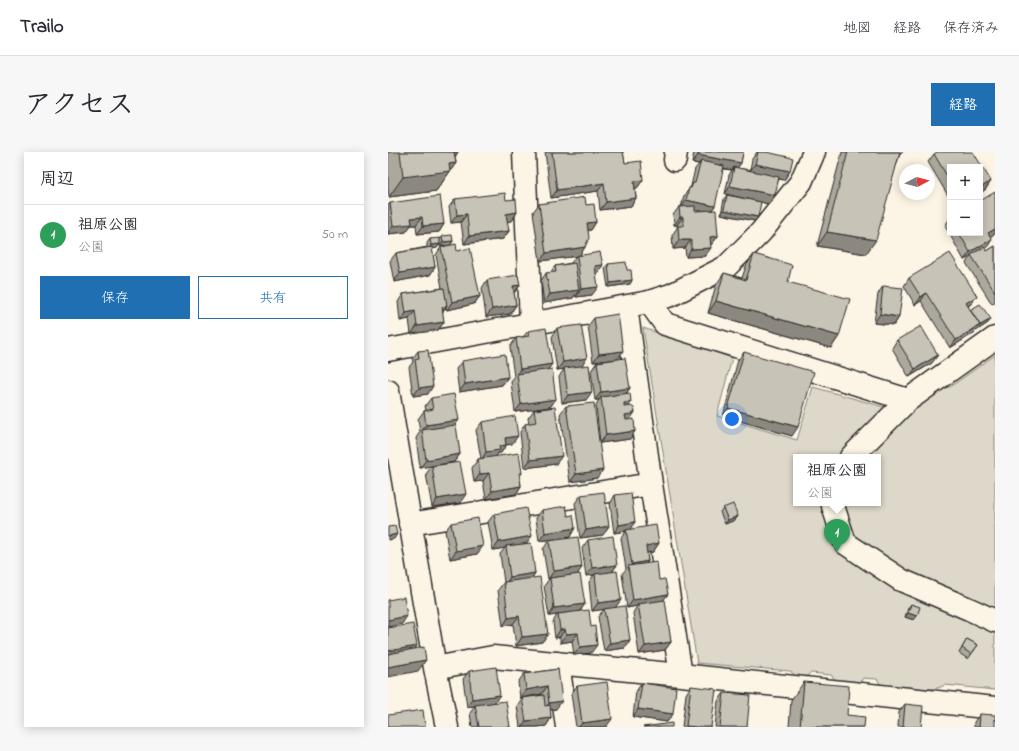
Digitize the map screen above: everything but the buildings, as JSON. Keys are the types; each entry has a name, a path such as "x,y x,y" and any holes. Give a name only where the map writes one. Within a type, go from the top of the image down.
{"street":[{"path":"524,152 531,324"},
{"path":"388,350 626,307 671,295 726,267 761,232 801,182 814,152"},
{"path":"649,302 666,324 908,400"},
{"path":"626,307 651,484 681,675"},
{"path":"854,454 908,400 995,338"},
{"path":"388,391 410,524 447,727"},
{"path":"410,524 651,484"},
{"path":"833,506 845,543 901,580 995,621"},
{"path":"436,668 493,657 995,708"},
{"path":"558,663 567,727"}],"shaded area":[{"path":"643,328 732,358 717,416 797,440 813,387 884,407 908,389 950,387 995,355 995,690 945,685 931,689 882,687 877,679 863,678 858,685 841,686 831,675 811,673 801,680 790,671 697,663"}],"place":[{"name":"祖原公園","path":"837,552"}]}
